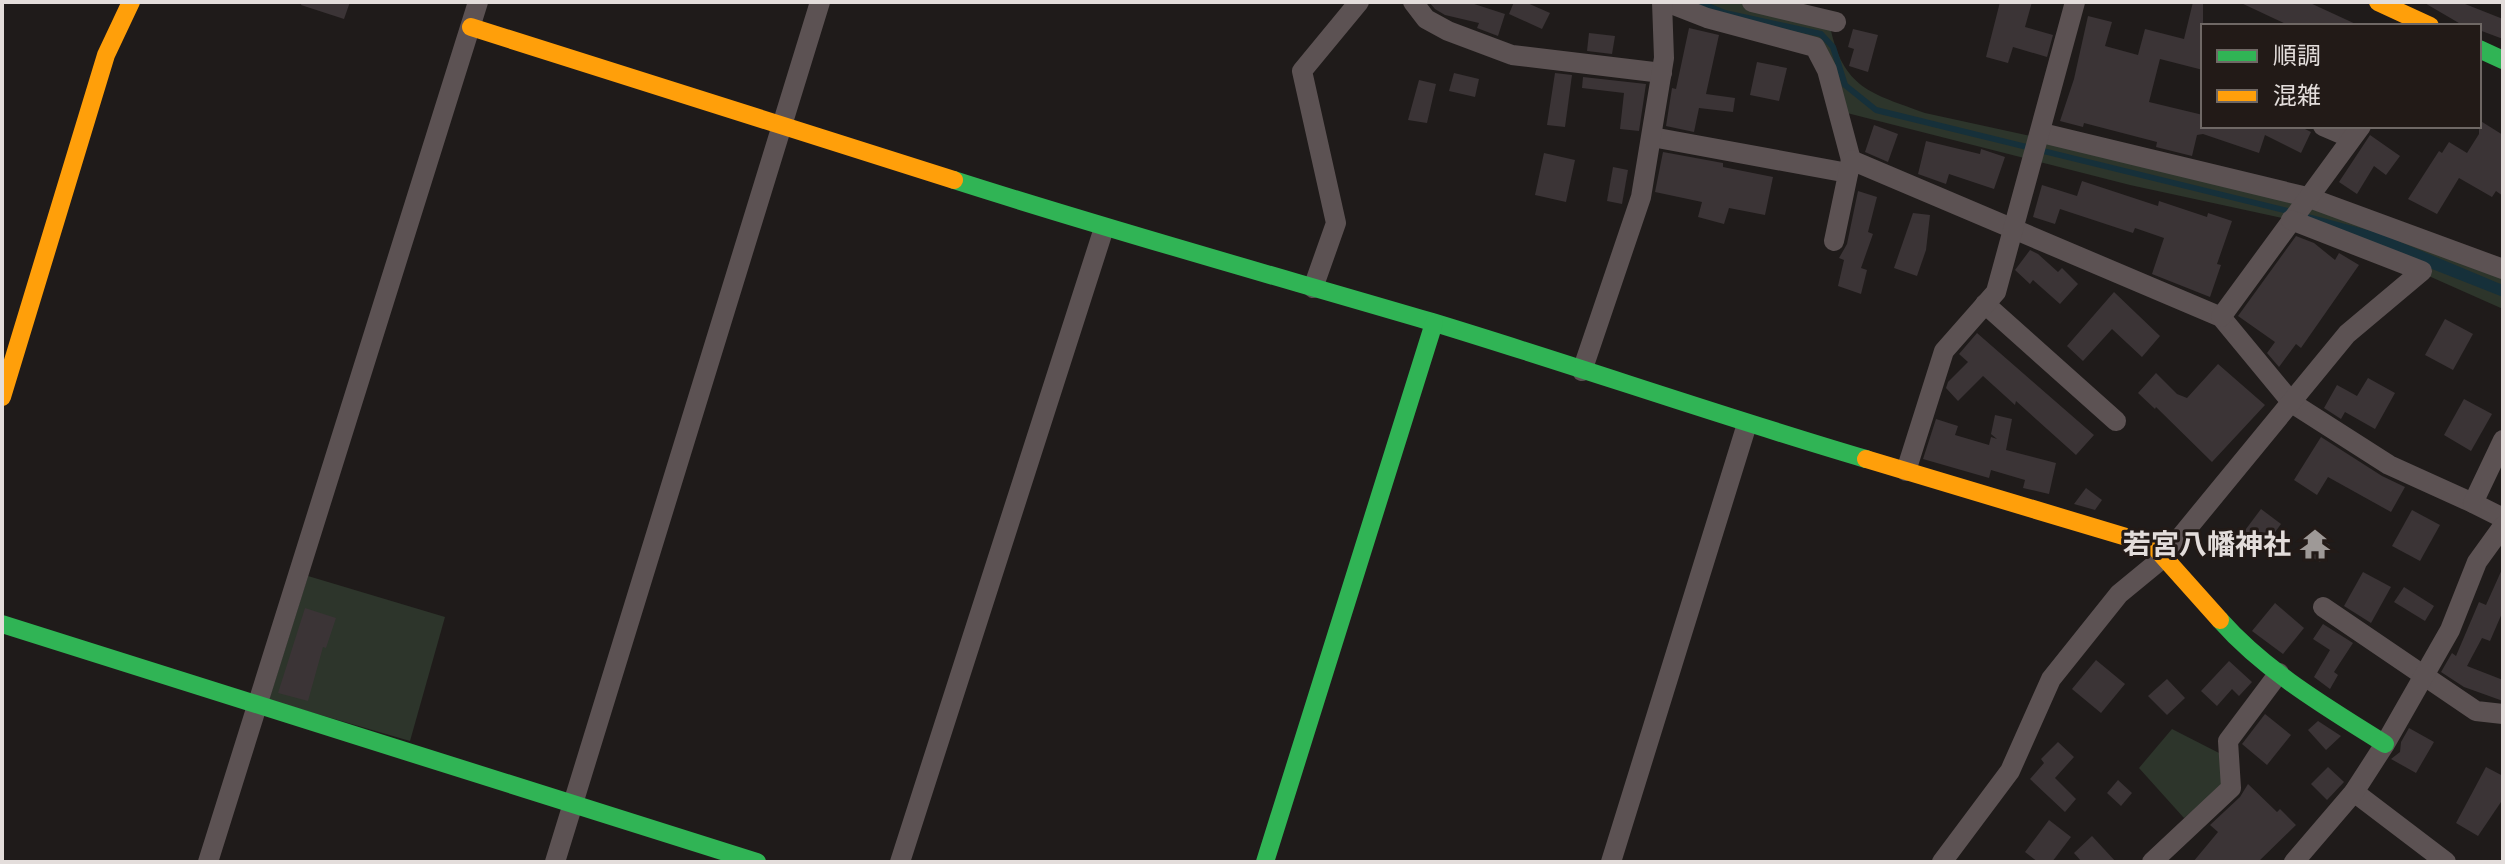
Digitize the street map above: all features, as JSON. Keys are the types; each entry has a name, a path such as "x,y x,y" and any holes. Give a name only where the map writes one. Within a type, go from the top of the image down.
{"street":[{"path":"2,397 106,55 131,2"},
{"path":"208,862 478,2"},
{"path":"555,862 820,2"},
{"path":"1313,288 1336,223 1302,71 1359,2"},
{"path":"1413,2 1426,19 1448,31 1512,55 1662,73"},
{"path":"1582,371 1641,197 1662,73 1664,2 1707,18 1815,47 1827,70 1850,166 1834,241"},
{"path":"1752,2 1836,22"},
{"path":"1906,471 1944,351 1996,292 2042,133 2075,2"},
{"path":"2378,2 2426,24"},
{"path":"471,27 1104,228 1434,323 1747,424 2153,545 2242,645 2322,704 2385,744"},
{"path":"2481,50 2503,60"},
{"path":"2221,317 2356,132 2334,128"},
{"path":"2042,133 2307,197 2503,269"},
{"path":"1652,137 1850,166 2014,229 2221,317 2292,403 2389,465 2503,518"},
{"path":"1942,862 2010,771 2051,679 2119,594 2164,557 2347,334 2422,271 2291,220"},
{"path":"900,862 1104,228"},
{"path":"1985,304 2116,421"},
{"path":"1265,862 1434,323"},
{"path":"1611,862 1747,424"},
{"path":"2473,503 2503,440"},
{"path":"2294,862 2354,792 2385,744 2450,630 2477,562 2503,526"},
{"path":"2323,607 2476,711 2503,714"},
{"path":"2,624 757,862"},
{"path":"2152,862 2231,788 2228,741 2279,673"},
{"path":"2354,792 2446,862"}],"shaded area":[{"path":"1666,2 1740,2 1830,26 1843,63 1862,86 1925,113 2296,194 2503,270 2503,309 2291,220 2130,185 1847,113 1818,45"},
{"path":"308,576 445,617 410,741 269,700"},
{"path":"2172,729 2221,754 2221,788 2184,818 2139,768"}],"water":[{"path":"2297,211 2379,233 2503,285 2503,297 2295,215"}],"building":[{"path":"302,2 350,2 344,19 301,5"},
{"path":"1429,2 1468,2 1505,14 1498,36 1477,28 1479,23 1445,15"},
{"path":"1514,2 1525,2 1550,13 1542,29 1509,14"},
{"path":"2000,2 2032,2 2025,27 2053,35 2047,57 2013,47 2008,63 1986,57"},
{"path":"2193,2 2203,2 2201,69 2160,59 2149,102 2201,115 2201,128 2303,128 2311,132 2301,153 2265,135 2259,153 2203,134 2197,135 2192,156 2156,147 2157,142 2084,123 2083,127 2060,121 2074,79 2088,16 2112,22 2105,46 2138,55 2145,29 2184,39"},
{"path":"2239,2 2308,2 2356,24 2286,24"},
{"path":"2423,2 2460,2 2503,19 2503,39 2481,31 2481,24 2461,24"},
{"path":"1689,28 1719,35 1706,94 1735,98 1733,112 1699,108 1694,132 1666,126 1672,88 1676,89"},
{"path":"1853,29 1878,35 1868,72 1849,66 1854,49 1848,47"},
{"path":"1589,33 1615,36 1612,54 1587,51"},
{"path":"1757,62 1787,68 1779,101 1750,95"},
{"path":"1454,73 1479,79 1475,97 1449,91"},
{"path":"1555,73 1572,75 1565,127 1547,125"},
{"path":"1583,77 1646,84 1639,131 1620,129 1624,93 1582,88"},
{"path":"1419,80 1436,84 1427,123 1408,120"},
{"path":"2481,121 2503,135 2503,196 2496,191 2492,197 2459,178 2437,214 2408,199 2439,151 2442,153 2449,142 2467,153 2479,134"},
{"path":"1874,125 1898,134 1888,162 1865,152"},
{"path":"2370,135 2400,156 2386,175 2374,166 2357,194 2339,182"},
{"path":"1926,141 1980,154 1981,149 2005,157 1994,189 1949,174 1946,184 1918,174"},
{"path":"1663,152 1723,163 1723,167 1773,177 1765,215 1729,208 1724,224 1698,217 1702,202 1655,192"},
{"path":"1544,153 1575,160 1566,202 1535,195"},
{"path":"1613,167 1628,170 1622,204 1607,201"},
{"path":"2082,181 2158,206 2159,201 2207,217 2208,213 2232,221 2217,264 2221,265 2210,297 2152,274 2164,238 2135,228 2133,233 2060,209 2055,224 2033,217 2042,185 2077,196"},
{"path":"1858,191 1877,197 1868,232 1873,234 1861,268 1867,270 1861,294 1838,286 1844,260 1839,258 1847,244"},
{"path":"1913,213 1930,215 1926,250 1917,276 1894,268"},
{"path":"2296,236 2314,243 2335,260 2339,253 2359,265 2301,348 2296,344 2279,367 2267,353 2275,342 2238,316"},
{"path":"2030,250 2058,272 2062,268 2078,284 2060,304 2033,280 2030,284 2015,270"},
{"path":"2114,292 2160,336 2142,357 2112,329 2083,361 2067,346"},
{"path":"2445,319 2473,334 2453,370 2425,355"},
{"path":"1977,333 2094,435 2076,455 1983,376 1958,401 1946,388 1968,362 1959,354"},
{"path":"2218,364 2265,405 2212,462 2138,393 2156,373 2177,394 2187,398"},
{"path":"2368,378 2395,393 2375,429 2345,412 2341,419 2324,408 2337,385 2357,396"},
{"path":"2464,399 2492,414 2471,451 2444,435"},
{"path":"1995,415 2012,419 2006,450 2056,463 2049,494 2023,488 2025,480 1991,470 1989,478 1923,459 1936,419 1958,426 1955,435 1989,445 1991,437 1997,439 1991,434"},
{"path":"2321,437 2405,487 2391,512 2328,477 2317,495 2294,480"},
{"path":"2086,488 2102,500 2095,510 2074,504"},
{"path":"2261,509 2281,524 2261,551 2240,537"},
{"path":"2412,510 2440,525 2420,561 2392,546"},
{"path":"2313,535 2330,545 2320,562 2303,552"},
{"path":"2503,567 2503,611 2490,641 2482,638 2467,666 2503,680 2503,701 2464,687 2441,672 2452,653 2456,656 2479,602 2486,605"},
{"path":"2363,572 2391,587 2371,623 2344,606"},
{"path":"2404,587 2434,606 2425,621 2394,602"},
{"path":"2275,603 2304,628 2283,654 2252,631"},
{"path":"305,608 336,618 326,648 323,647 308,701 278,693"},
{"path":"2323,624 2353,643 2334,672 2338,675 2330,689 2314,677 2330,650 2313,639"},
{"path":"2096,660 2125,684 2101,713 2072,689"},
{"path":"2229,661 2252,682 2239,696 2232,689 2217,706 2201,691"},
{"path":"2167,679 2185,698 2167,715 2148,696"},
{"path":"2265,714 2291,735 2267,765 2242,744"},
{"path":"2318,721 2341,736 2326,750 2308,730"},
{"path":"2409,728 2434,742 2416,773 2391,759 2400,752 2401,742"},
{"path":"2058,742 2074,757 2055,778 2076,799 2065,812 2030,779 2044,763 2041,759"},
{"path":"2328,767 2344,782 2327,800 2311,784"},
{"path":"2486,767 2503,776 2503,799 2478,836 2456,823"},
{"path":"2118,780 2132,793 2121,806 2107,793"},
{"path":"2248,784 2277,812 2280,809 2296,825 2258,862 2193,862 2218,832 2210,825 2240,797"},
{"path":"2049,820 2071,837 2052,862 2038,862 2025,852"},
{"path":"2092,836 2116,862 2082,862 2074,853"}],"waterway":[{"path":"1698,2 1725,13 1821,34 1833,47 1845,85 1876,110 2292,212"}],"traffic: fast":[{"path":"2481,50 2503,60"},
{"path":"954,180 1432,322 1866,459"},
{"path":"1265,862 1434,323"},
{"path":"2220,620 2277,673 2385,744"},
{"path":"2,624 757,862"}],"traffic: slow":[{"path":"2,397 106,55 131,2"},
{"path":"2378,2 2426,24"},
{"path":"471,27 954,180"},
{"path":"1866,459 2153,545 2220,620"}],"place":[{"name":"若宮八幡神社","path":"2315,544"}]}
